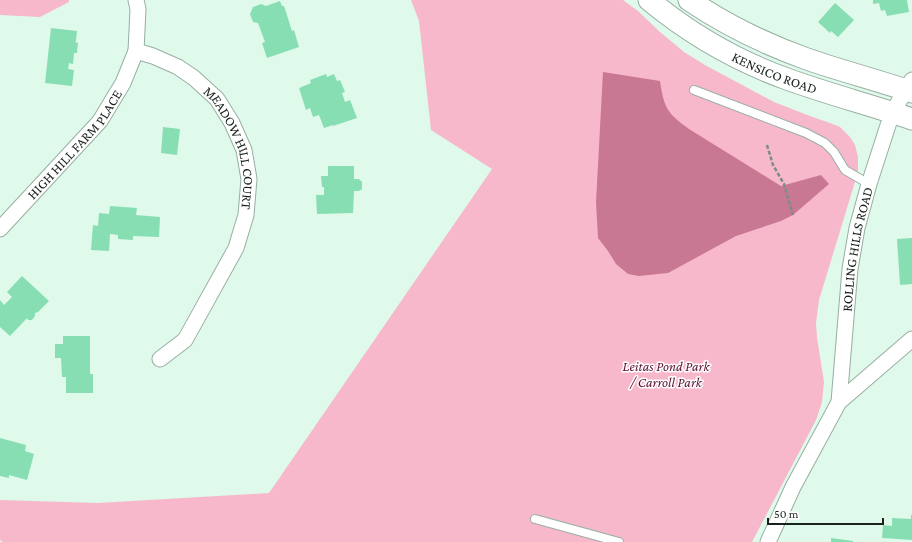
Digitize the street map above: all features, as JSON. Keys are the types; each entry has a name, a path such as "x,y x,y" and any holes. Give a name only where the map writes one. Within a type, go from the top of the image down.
{"street":[{"name":"HIGH HILL FARM PLACE","path":"0,229 100,121 124,83 136,51 138,8 136,0"},
{"name":"KENSICO ROAD","path":"649,0 676,21 705,40 752,65 797,83 904,95"},
{"name":"KENSICO ROAD","path":"690,0 725,23 774,46 904,95"},
{"name":"MEADOW HILL COURT","path":"136,51 153,56 178,67 194,78 217,99 232,123 244,150 249,179 246,215 236,248 185,340 160,359"},
{"name":"KENSICO ROAD","path":"904,95 912,119"},
{"name":"ROLLING HILLS ROAD","path":"839,402 850,269 857,228 869,184 904,95"},
{"name":"ROLLING HILLS ROAD","path":"768,542 793,487 839,402 912,339"}],"lane":[{"path":"694,90 806,133 825,143 834,152 845,170 869,184"},
{"path":"535,519 619,542"}],"path":[{"path":"767,145 773,165 784,184 793,215"}],"green space":[{"path":"0,0 69,0 69,2 40,17 0,15"},
{"name":"Leitas Pond Park / Carroll Park","path":"411,0 623,0 638,11 684,52 705,65 774,102 840,127 850,137 855,145 858,157 858,172 819,300 816,323 824,382 822,402 816,420 752,542 3,542 0,540 0,500 98,503 269,493 492,169 431,130 419,21"}],"shaded area":[{"path":"603,72 660,81 665,104 676,119 689,129 781,186 821,175 829,184 793,215 781,221 736,236 668,273 639,276 628,274 616,264 598,238 596,202"}],"building":[{"path":"873,0 907,0 909,12 887,16 885,10 881,11 879,3 873,4"},
{"path":"280,1 282,6 284,6 292,31 294,30 299,47 267,58 262,43 265,42 258,23 253,22 250,14 253,7 261,4 266,6"},
{"path":"835,3 854,20 838,37 831,31 830,33 818,22"},
{"path":"51,28 77,31 75,42 78,43 77,53 74,53 73,64 69,63 68,69 74,70 72,86 45,83"},
{"path":"326,74 327,77 334,74 337,81 340,80 345,92 342,93 345,102 350,100 357,118 324,128 319,115 313,117 310,108 306,110 299,88 311,83 310,80"},
{"path":"163,127 180,129 177,155 161,153"},
{"path":"328,166 354,166 354,179 359,179 362,182 362,189 359,191 354,191 353,213 317,214 316,195 324,195 324,187 322,187 321,176 328,176"},
{"path":"110,206 137,208 136,215 160,217 159,237 133,236 133,240 118,239 118,235 110,234 109,251 91,250 93,225 98,226 99,213 109,214"},
{"path":"912,238 912,284 900,285 897,239"},
{"path":"22,276 49,301 35,313 32,320 28,320 27,318 10,336 0,327 0,300 4,305 12,297 7,292"},
{"path":"63,336 90,336 90,374 93,374 93,393 66,393 66,377 62,377 61,358 55,358 55,344 63,344"},
{"path":"0,438 26,445 25,451 34,454 27,480 9,475 9,478 0,476"},
{"path":"911,515 912,540 882,538 883,525 892,526 892,518 911,519"},
{"path":"831,538 853,541 853,542 831,542"}]}
